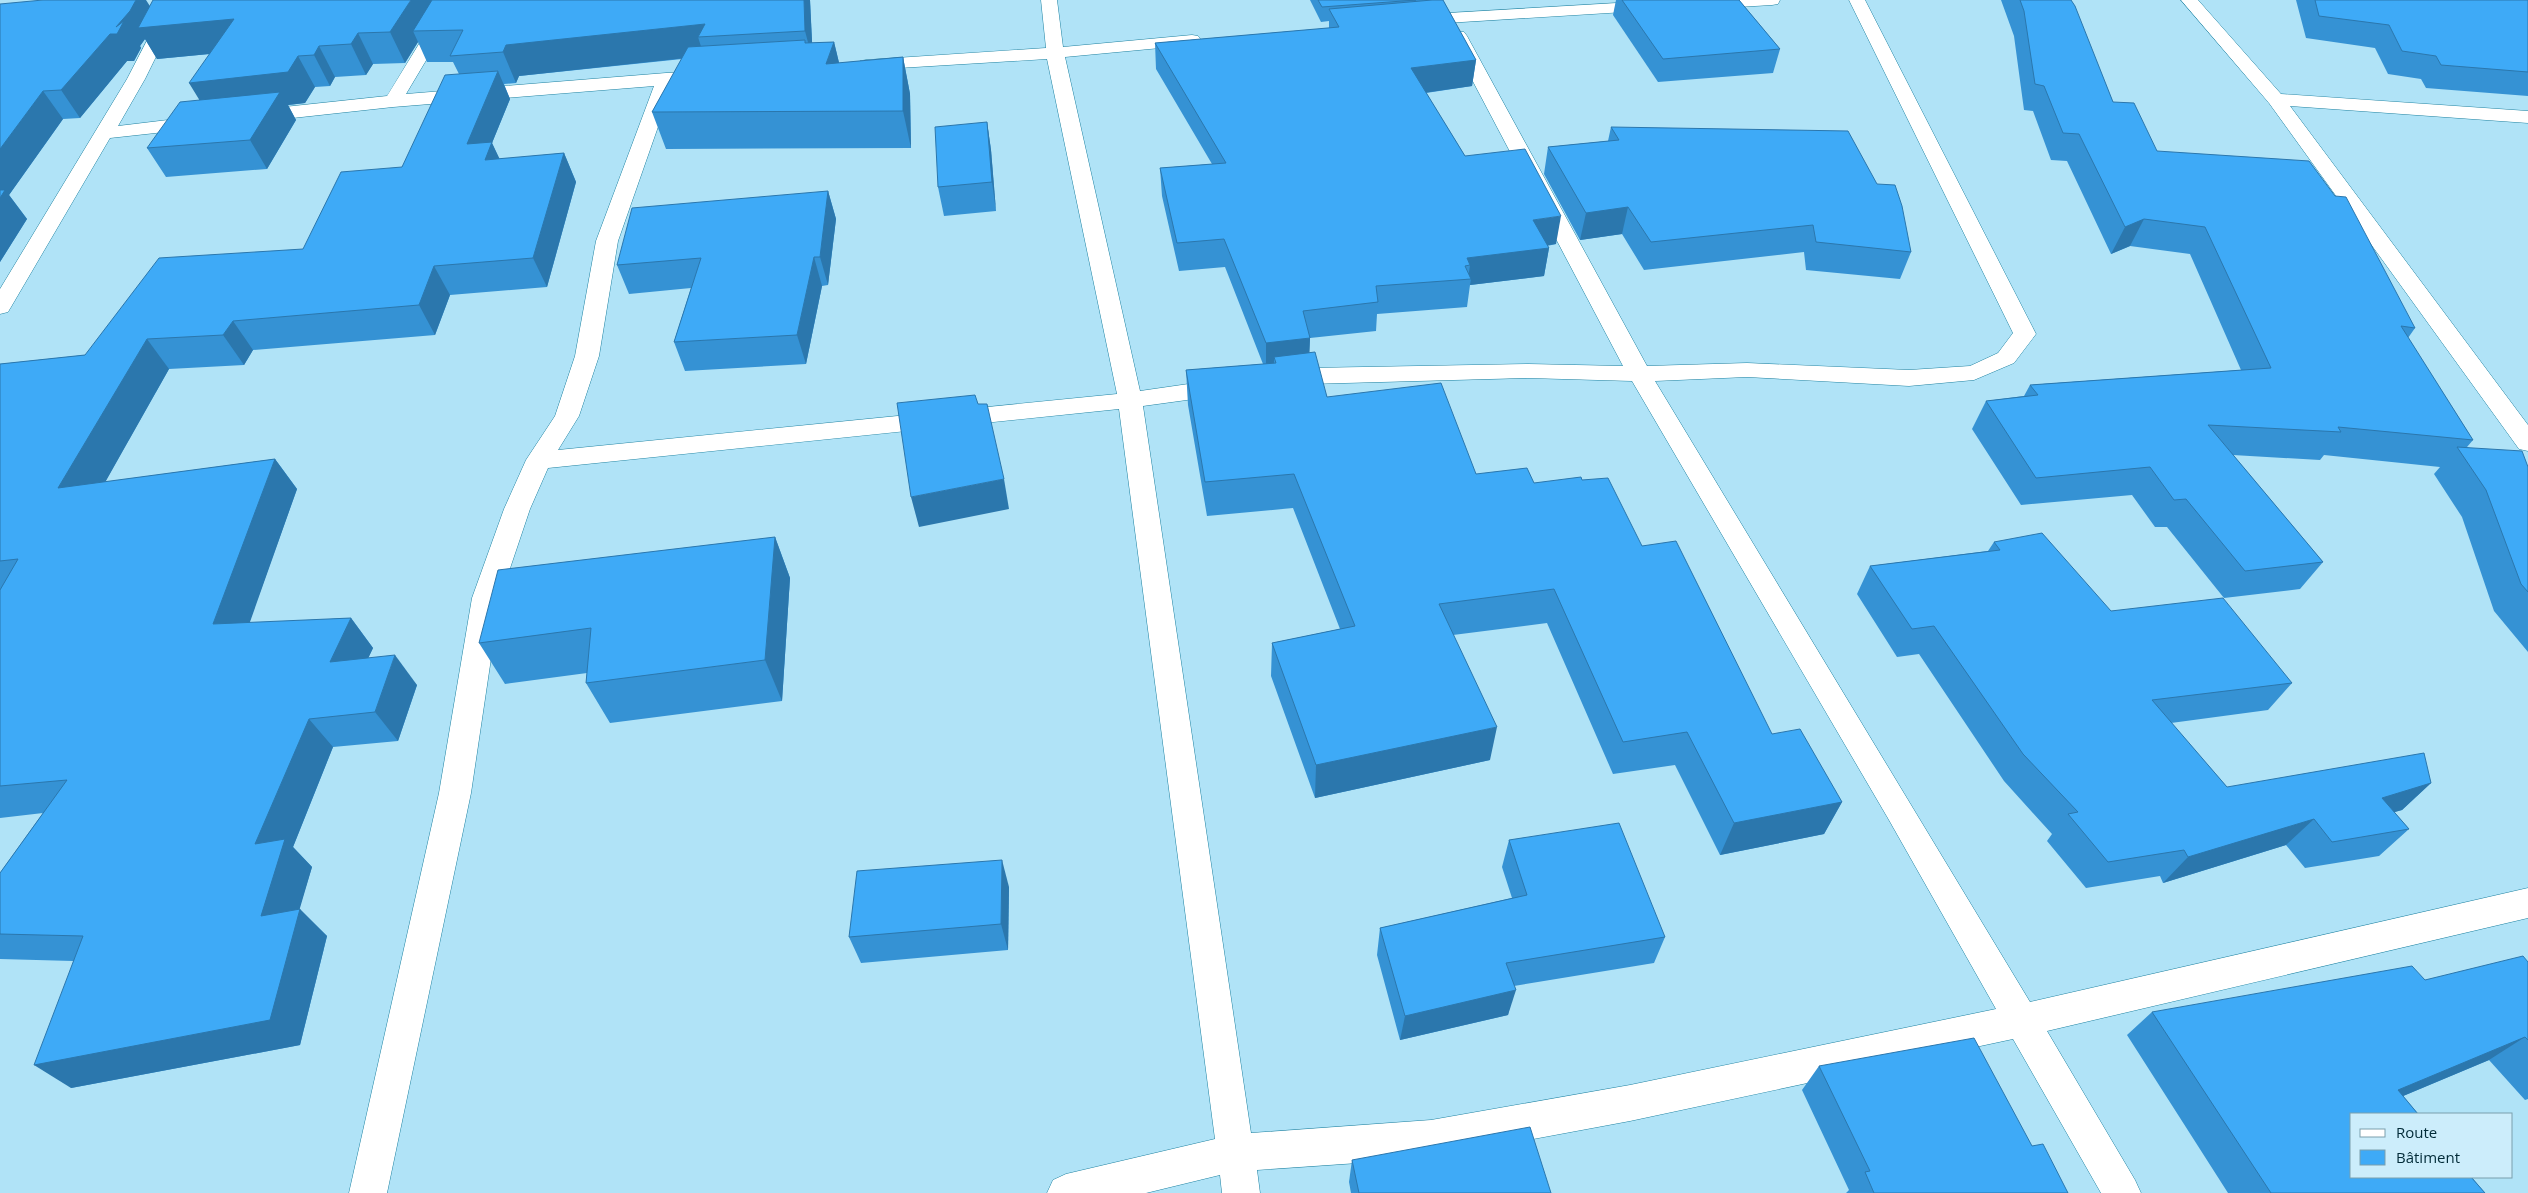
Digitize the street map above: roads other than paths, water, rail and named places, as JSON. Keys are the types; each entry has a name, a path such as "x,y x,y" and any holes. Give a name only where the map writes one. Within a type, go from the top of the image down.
{"street":[{"path":"0,307 136,79 176,0"},
{"path":"393,101 454,0"},
{"path":"1049,0 1055,53 1130,400 1241,1193"},
{"path":"1684,5 1772,0"},
{"path":"539,460 1130,400 1309,376 1528,371 1639,374 1747,370 1909,378 1974,373 2006,358 2025,334 1857,0"},
{"path":"2189,0 2276,99 2528,443"},
{"path":"1398,22 1447,17 1664,6"},
{"path":"1447,17 1639,374 1895,802 2122,1193"},
{"path":"852,66 1055,53 1212,39"},
{"path":"239,118 393,101 666,78 724,75"},
{"path":"368,1193 455,793 486,598 517,509 539,460 567,416 587,356 607,241 666,78"},
{"path":"2276,99 2528,117"},
{"path":"104,133 220,120"},
{"path":"1066,1193 1235,1153 1431,1139 1630,1103 2022,1020 2528,903"}]}
